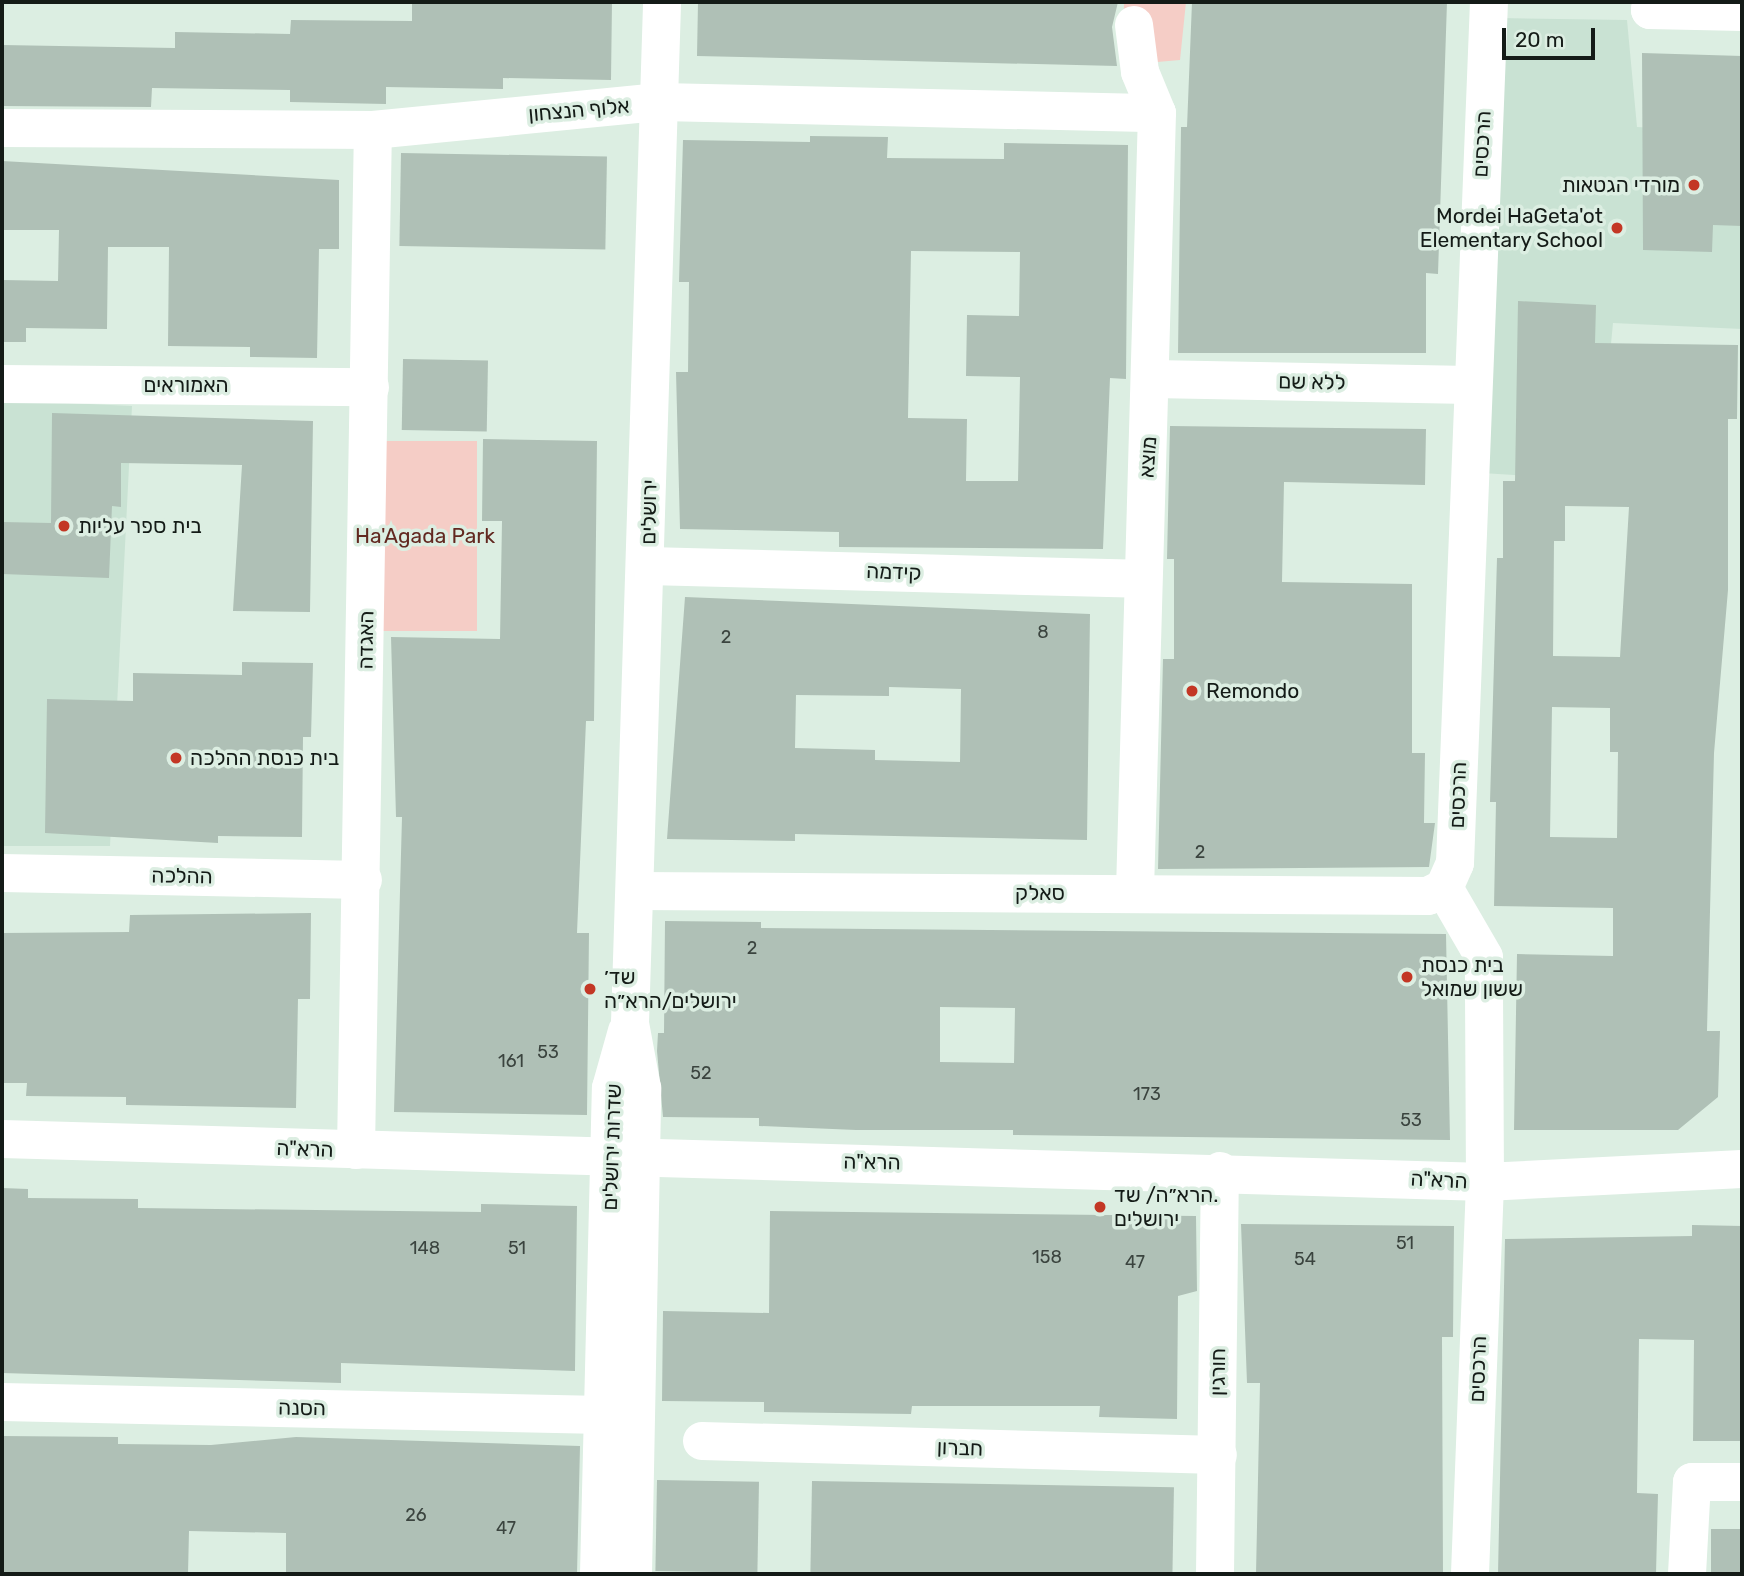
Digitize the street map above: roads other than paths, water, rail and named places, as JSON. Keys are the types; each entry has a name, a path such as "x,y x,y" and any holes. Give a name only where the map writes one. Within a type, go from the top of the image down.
{"street":[{"name":"ירושלים","path":"630,1023 648,566 662,2"},
{"name":"הרכסים","path":"1469,1574 1485,1182 1484,957 1444,888 1455,863 1470,385 1489,2"},
{"path":"1651,2 1650,10 1742,12"},
{"name":"מוצא","path":"1134,25 1140,72 1157,113 1153,379 1139,579 1135,893"},
{"name":"אלוף הנצחון","path":"2,128 373,130 660,102 1157,113"},
{"name":"האגדה","path":"356,1150 363,880 373,130"},
{"name":"ללא שם","path":"1153,379 1470,385"},
{"name":"האמוראים","path":"2,384 370,387"},
{"name":"קידמה","path":"648,566 1139,579"},
{"name":"ההלכה","path":"2,873 363,880"},
{"name":"סאלק","path":"635,891 1428,896 1444,888"},
{"name":"שדרות ירושלים","path":"630,1023 611,1088 626,1155 633,1574"},
{"name":"הרא\"ה","path":"2,1139 1220,1171 1485,1182 1742,1170"},
{"name":"שדרות ירושלים","path":"599,1574 603,1415 626,1155"},
{"name":"חורגין","path":"1214,1574 1220,1171"},
{"name":"הסנה","path":"2,1402 603,1415"},
{"name":"חברון","path":"702,1441 1217,1455"},
{"path":"1686,1574 1692,1482 1742,1482"}],"place":[{"name":"מורדי הגטאות","path":"1694,185"},
{"name":"Mordei HaGeta'ot Elementary School","path":"1617,228"},
{"name":"בית ספר עליות","path":"64,526"},
{"name":"Remondo","path":"1192,691"},
{"name":"בית כנסת ההלכה","path":"176,758"},
{"name":"בית כנסת ששון שמואל","path":"1407,977"},
{"name":"שד׳ ירושלים/הרא״ה","path":"590,989"},
{"name":"הרא״ה/ שד. ירושלים","path":"1100,1207"}],"park label":[{"name":"Ha'Agada Park","path":"425,536"}]}
